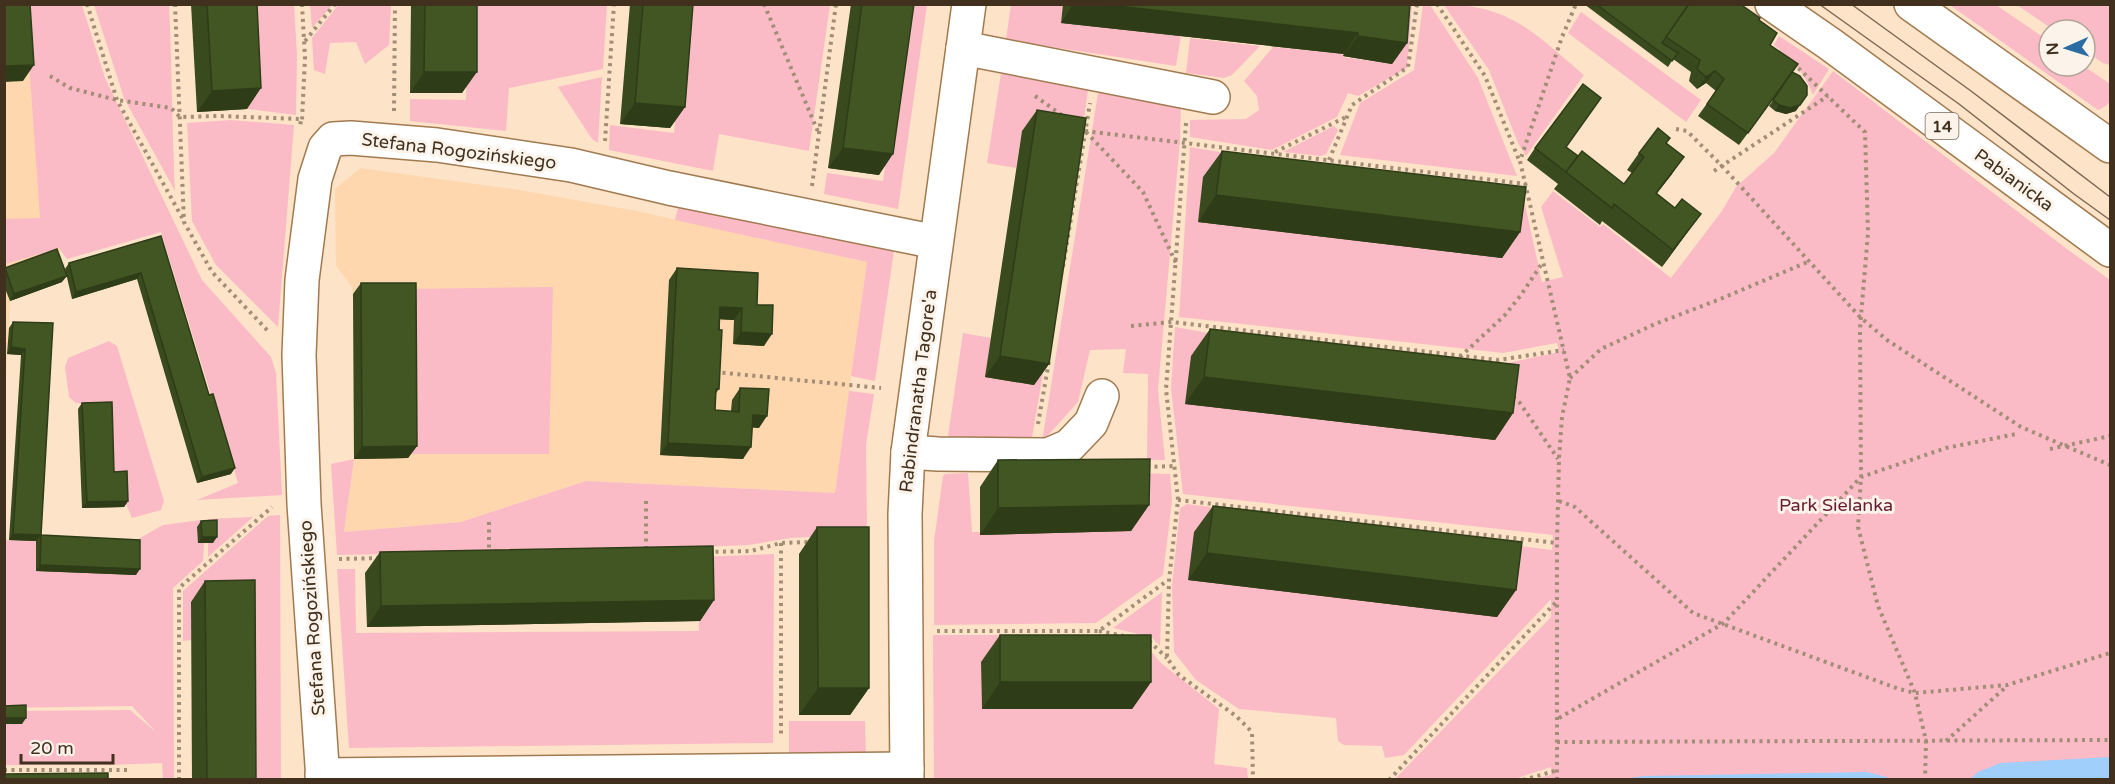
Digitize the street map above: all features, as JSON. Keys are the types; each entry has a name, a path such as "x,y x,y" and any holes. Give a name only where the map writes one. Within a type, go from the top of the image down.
{"street":[{"name":"Rabindranatha Tagore'a","path":"907,774 905,513 908,452 969,4"},
{"name":"Pabianicka","path":"1772,4 2110,250"},
{"path":"1911,4 2106,136"},
{"path":"963,48 1200,95"},
{"name":"Stefana Rogozińskiego","path":"323,777 304,504 299,354 302,280 315,179 324,148 333,139 351,138 437,145 571,165 669,188 936,242"},
{"path":"908,452 1048,455 1070,446 1091,423 1102,396"},
{"path":"323,777 781,769 907,774"}],"path":[{"path":"87,4 117,100 184,222 212,272 273,337"},
{"path":"175,4 184,222"},
{"path":"302,4 305,58 301,119 324,148"},
{"path":"304,42 335,4"},
{"path":"390,141 393,130 395,4"},
{"path":"605,143 614,4"},
{"path":"764,4 819,134"},
{"path":"812,190 836,4"},
{"path":"1325,170 1327,160 1352,105 1408,67 1418,4"},
{"path":"1437,4 1485,76 1520,161 1570,378 1562,417 1559,459 1557,780"},
{"path":"1520,161 1562,37 1576,4"},
{"path":"1791,61 1865,132 1868,233 1860,317 1862,477 1858,527 1878,606 1915,693 1926,741 1925,780"},
{"path":"1063,270 1095,74"},
{"path":"50,76 70,88 117,100 171,108 180,117 301,119"},
{"path":"1032,94 1068,119"},
{"path":"1167,658 1169,580 1178,500 1167,389 1185,143 1200,95"},
{"path":"1714,171 1828,96"},
{"path":"1273,153 1347,117"},
{"path":"1076,125 1085,131 1143,192 1176,264"},
{"path":"1676,129 1687,131 1860,317 1887,340 2021,427 2110,465"},
{"path":"1085,131 1526,184"},
{"path":"1250,161 1251,150"},
{"path":"1402,180 1403,169"},
{"path":"1476,189 1477,178"},
{"path":"1458,366 1460,356 1494,326 1521,295 1543,261"},
{"path":"1570,378 1601,349 1655,324 1810,261"},
{"path":"1131,326 1172,322 1498,360 1564,350"},
{"path":"1225,328 1225,339"},
{"path":"1302,348 1303,338"},
{"path":"1380,357 1381,347"},
{"path":"1034,455 1050,351"},
{"path":"1466,357 1473,363"},
{"path":"712,371 881,388"},
{"path":"1512,396 1520,403 1559,459"},
{"path":"1558,718 1724,623 1862,477 1946,447 2016,434"},
{"path":"2050,449 2110,436"},
{"path":"1178,500 1557,543"},
{"path":"635,553 646,553 646,501"},
{"path":"1558,501 1575,507 1693,613 1915,693 2007,685 2110,653"},
{"path":"179,780 179,588 272,507"},
{"path":"1306,525 1307,515"},
{"path":"489,522 489,556"},
{"path":"1382,534 1383,524"},
{"path":"1459,543 1460,532"},
{"path":"706,552 751,550 781,543 816,542"},
{"path":"781,543 781,769"},
{"path":"330,559 387,558"},
{"path":"1099,631 1169,580"},
{"path":"1389,780 1557,600"},
{"path":"928,631 1099,631 1129,637"},
{"path":"1140,639 1150,641 1167,658 1179,675 1236,716 1252,732 1253,780"},
{"path":"1946,741 2007,685"},
{"path":"1557,742 2110,740"},
{"path":"4,770 131,770"},
{"path":"1523,780 1558,770"}],"shaded area":[{"path":"5,5 39,5 78,244 5,273"},
{"path":"360,168 520,190 637,211 867,262 835,493 586,481 461,522 344,532 354,459 353,294 352,287 336,266 335,189"},
{"path":"5,286 10,301 5,395"}],"green space":[{"path":"339,4 391,5 389,45 365,64 356,42 330,43 325,74 314,70 312,38"},
{"path":"1011,4 1063,5 1061,23 1181,35 1176,66 1006,40"},
{"path":"25,5 82,5 105,78 202,280 271,357 276,373 282,495 197,500 238,483 161,232 67,259 59,248 5,264 4,219 40,218"},
{"path":"94,5 169,5 175,191 124,98"},
{"path":"241,5 294,5 297,55 296,115 247,109"},
{"path":"310,5 332,5 312,28"},
{"path":"467,5 607,5 603,69 509,88 506,131 410,121 410,99 466,100"},
{"path":"685,5 830,5 809,151 719,134 713,171 609,150 610,125 674,133"},
{"path":"908,5 927,5 898,209 824,194 827,173 883,181"},
{"path":"1359,5 1412,5 1407,68 1358,96 1348,93 1337,117 1272,150 1190,137 1190,120 1246,119 1259,110 1257,96 1244,81 1273,47 1344,54 1343,57 1392,64"},
{"path":"1423,5 1430,5 1478,78 1517,176 1340,155 1360,103 1414,70"},
{"path":"1444,5 1467,6 1505,16 1537,35 1584,75 1526,156 1518,143 1489,70"},
{"path":"1950,5 1996,5 2037,33 2037,67"},
{"path":"2017,5 2110,5 2110,65 2097,59 2097,18 2037,19"},
{"path":"1581,12 1701,100 1686,122 1568,33"},
{"path":"1779,36 1829,69 1813,95 1797,67 1774,45"},
{"path":"1190,38 1260,46 1232,75 1224,78 1186,73"},
{"path":"1002,67 1090,77 1075,180 1022,131 1016,168 987,163"},
{"name":"Park Sielanka","path":"1833,71 2110,280 2110,779 1535,779 1551,775 1551,767 1518,778 1396,778 1551,617 1551,599 1404,755 1385,758 1382,746 1344,745 1338,741 1336,718 1239,709 1196,680 1174,652 1172,586 1180,508 1187,504 1552,550 1553,535 1183,494 1171,388 1175,327 1220,335 1191,356 1186,404 1503,364 1559,352 1557,343 1503,353 1179,317 1190,147 1244,156 1522,191 1542,282 1563,277 1541,207 1553,191 1600,227 1603,224 1671,278 1722,211 1736,187 1774,153"},
{"path":"2097,75 2110,84 2109,103 2098,110 2053,78 2097,78"},
{"path":"602,77 598,143 592,139 558,87"},
{"path":"1099,87 1181,103 1180,140 1158,390 1165,460 1147,460 1148,374 1123,373 1126,349 1090,350 1078,402 1042,442"},
{"path":"231,120 294,125 278,327 216,265 192,221 187,123"},
{"path":"1334,126 1338,130 1326,154 1321,156 1283,152"},
{"path":"680,199 895,244 875,381 851,376 867,262 675,220"},
{"path":"553,287 549,454 409,454 407,289"},
{"path":"963,333 991,338 986,377 1034,385 1048,345 1031,443 947,443"},
{"path":"109,341 117,346 164,501 161,510 132,518 126,504 125,473 113,472 112,407 76,403 69,397 65,367 68,358"},
{"path":"849,391 874,394 866,445 867,534 791,538 748,545 650,549 337,555 331,464 354,459 344,532 461,522 586,481 835,493"},
{"path":"1106,472 1170,474 1172,501 1163,575 1096,623 934,625 934,541 945,474 968,473 972,532 1131,531"},
{"path":"280,515 281,779 241,779 191,602 191,640 183,641 183,591 268,516"},
{"path":"253,517 208,557 208,519"},
{"path":"201,520 204,543 203,561 173,588 174,779 163,779 162,763 5,765 4,711 130,710 156,732 132,706 5,708 5,540 36,541 36,571 135,575 135,541 163,525"},
{"path":"774,554 773,743 349,748 337,569 355,569 356,633 699,631 698,557"},
{"path":"1162,592 1160,646 1151,637 1113,628"},
{"path":"1104,634 1146,645 1161,663 1219,709 1214,764 1247,768 1248,779 934,779 933,635 1018,635 1018,662 981,662 982,709 1104,662"},
{"path":"789,721 865,721 866,758 789,757"}],"water":[{"path":"2110,757 2110,779 1970,779 1978,772 2000,763"},
{"path":"1867,772 1891,779 1623,779 1644,776"}],"building":[{"path":"4,4 30,4 34,65 4,66"},
{"path":"207,4 257,4 261,88 212,91"},
{"path":"425,4 477,4 477,72 424,72"},
{"path":"643,4 693,4 685,107 635,103"},
{"path":"862,4 914,4 893,154 843,148"},
{"path":"1099,4 1410,4 1407,43 1358,36 1358,33"},
{"path":"1596,4 1689,4 1662,43 1678,53 1672,61"},
{"path":"1689,4 1740,4 1777,33 1770,45 1798,64 1748,133 1707,104 1724,79 1715,71 1706,77 1697,69 1700,60 1666,37"},
{"path":"1792,72 1800,76 1807,86 1807,95 1800,105 1790,108 1779,105 1773,100"},
{"path":"1583,84 1601,98 1566,147 1578,156 1566,172 1535,148"},
{"path":"1037,110 1086,118 1049,364 1000,356"},
{"path":"1658,128 1670,138 1666,143 1684,157 1656,193 1675,208 1682,199 1701,214 1673,250 1614,204 1612,208 1566,172 1582,151 1624,184 1644,157 1639,153"},
{"path":"1222,151 1526,187 1520,232 1216,195"},
{"path":"161,236 209,395 213,394 235,468 202,477 141,273 76,292 69,263"},
{"path":"57,249 67,276 14,294 5,268"},
{"path":"677,268 758,273 757,305 773,305 772,334 741,332 742,308 720,307 719,330 722,330 719,389 716,389 715,410 739,412 740,388 769,389 767,416 753,415 751,447 668,443"},
{"path":"361,283 416,283 417,446 362,447"},
{"path":"13,322 53,323 41,535 13,534 25,349 11,347"},
{"path":"1210,329 1519,365 1513,413 1204,377"},
{"path":"112,402 114,472 127,471 128,501 87,502 82,403"},
{"path":"1150,459 1149,505 998,508 998,460"},
{"path":"1213,506 1522,542 1516,590 1207,553"},
{"path":"217,520 217,537 202,537 201,521"},
{"path":"817,527 869,527 869,688 818,688"},
{"path":"41,535 140,540 140,569 40,565"},
{"path":"713,546 714,600 381,606 380,552"},
{"path":"255,580 256,780 207,780 205,581"},
{"path":"1000,635 1151,635 1151,682 1000,682"},
{"path":"26,705 26,718 4,718 4,706"},
{"path":"108,773 108,780 4,780 4,774"}],"tram line":[{"path":"1819,4 1959,104 2110,220"},
{"path":"1851,4 1971,91 2110,197"}]}
